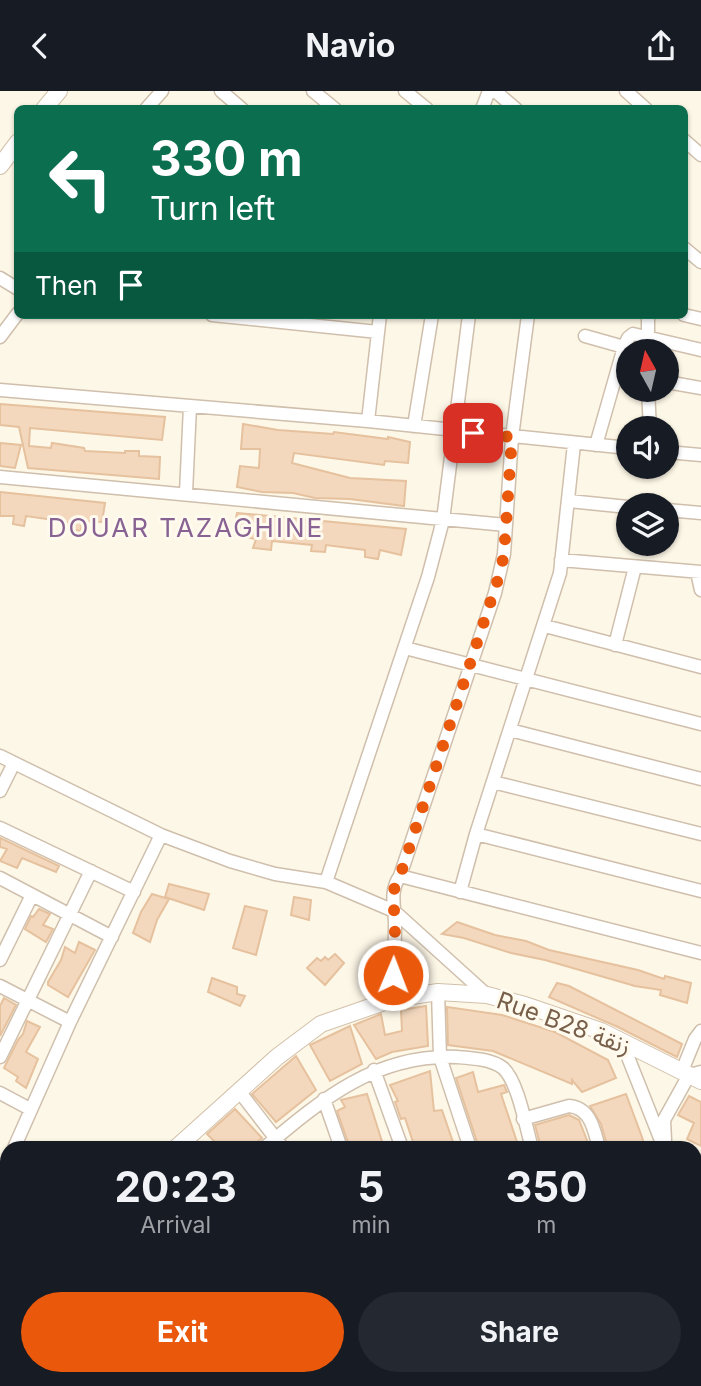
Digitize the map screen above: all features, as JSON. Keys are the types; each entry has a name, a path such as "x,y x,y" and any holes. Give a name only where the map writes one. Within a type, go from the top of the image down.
{"street":[{"path":"47,105 59,91"},
{"path":"150,105 163,91"},
{"path":"221,91 237,105"},
{"path":"313,91 330,105"},
{"path":"405,91 422,105"},
{"path":"495,91 511,105"},
{"path":"626,91 642,105"},
{"path":"0,166 14,147"},
{"path":"0,337 14,318"},
{"path":"251,319 378,332"},
{"path":"368,421 380,319"},
{"path":"414,426 431,319"},
{"path":"326,882 405,648 443,520 468,319"},
{"path":"393,999 395,882 400,876 500,573 512,437 528,319"},
{"path":"648,319 648,336"},
{"path":"629,339 631,335 648,336 701,350"},
{"path":"586,336 616,349"},
{"path":"596,445 616,376"},
{"path":"679,384 701,388"},
{"path":"0,390 368,421 616,448"},
{"path":"186,493 190,406"},
{"path":"460,892 560,573 574,444"},
{"path":"679,453 701,455"},
{"path":"0,477 506,525"},
{"path":"569,501 616,506"},
{"path":"679,511 701,513"},
{"path":"561,560 699,572 701,590"},
{"path":"615,645 635,567"},
{"path":"545,627 701,667"},
{"path":"405,648 701,725"},
{"path":"510,730 701,779"},
{"path":"0,756 161,835 264,871 326,882 394,911 487,995"},
{"path":"0,791 14,763"},
{"path":"493,782 701,834"},
{"path":"0,828 134,892"},
{"path":"476,834 701,891"},
{"path":"17,1141 70,1021 161,835"},
{"path":"0,1057 91,871"},
{"path":"400,876 701,953"},
{"path":"0,878 113,937"},
{"path":"0,960 32,895"},
{"path":"0,986 70,1021"},
{"path":"438,992 440,1056 468,1141"},
{"name":"Rue B28 زنقة","path":"184,1141 277,1057 321,1024 393,999 438,992 487,995 601,1031 693,1075"},
{"path":"664,1141 664,1120 693,1075 695,1039 701,1031"},
{"path":"622,1041 662,1141"},
{"path":"281,1141 324,1099 346,1084 374,1070 440,1056 490,1062 502,1067 514,1086 530,1141"},
{"path":"374,1070 399,1141"},
{"path":"239,1091 277,1141"},
{"path":"0,1093 30,1109"},
{"path":"324,1099 339,1141"},
{"path":"523,1119 569,1106 577,1107 587,1115 596,1141"}],"building":[{"path":"0,404 165,417 162,440 30,428 29,446 51,448 52,443 84,448 85,451 139,451 139,456 160,457 159,479 28,468 19,427 0,425"},
{"path":"243,424 278,430 388,437 410,442 408,463 385,461 384,465 294,453 292,463 350,478 406,481 404,506 262,492 237,487 240,466 259,468 260,449 241,449"},
{"path":"0,443 21,445 15,468 0,466"},
{"path":"0,492 105,503 102,522 82,521 81,531 66,529 68,522 26,516 24,526 13,524 14,516 0,516"},
{"path":"237,513 406,529 401,555 380,550 378,559 365,557 365,550 326,545 325,552 311,551 312,545 272,541 271,550 253,548 256,539 233,535"},
{"path":"0,838 59,866 56,872 22,858 17,868 0,861 7,849 0,847"},
{"path":"169,884 209,894 204,910 165,897"},
{"path":"152,894 169,899 157,920 150,942 133,933"},
{"path":"294,897 311,900 309,920 291,915"},
{"path":"245,906 267,911 256,955 233,948"},
{"path":"39,909 50,914 43,925 53,929 46,942 25,929 31,916"},
{"path":"457,922 549,950 638,970 664,979 665,976 691,983 687,1003 660,995 661,990 635,986 442,934"},
{"path":"79,942 95,950 68,997 48,985 48,982 65,947 75,953"},
{"path":"335,954 344,963 325,985 307,968 317,958 321,961 325,957 328,960"},
{"path":"212,978 237,987 237,994 245,996 240,1006 208,992"},
{"path":"557,983 569,986 682,1044 677,1057 618,1027 549,997"},
{"path":"4,998 16,1005 0,1036 0,1006"},
{"path":"426,1006 428,1046 392,1052 376,1059 354,1025 381,1014 385,1035 402,1031 401,1010"},
{"path":"447,1007 502,1015 555,1032 608,1060 616,1078 582,1092 572,1080 572,1084 493,1051 448,1045"},
{"path":"27,1021 40,1027 26,1052 38,1059 26,1088 16,1081 18,1077 4,1068 23,1034"},
{"path":"350,1026 362,1064 330,1081 310,1045"},
{"path":"296,1056 316,1090 276,1122 252,1094"},
{"path":"430,1071 434,1111 442,1110 453,1141 413,1141 405,1118 401,1119 395,1102 398,1101 390,1085"},
{"path":"473,1072 478,1092 504,1085 507,1092 501,1094 517,1141 477,1141 456,1078"},
{"path":"367,1094 382,1141 348,1141 337,1111 345,1107 341,1100"},
{"path":"626,1094 643,1141 606,1141 601,1124 590,1106"},
{"path":"689,1096 701,1102 701,1141 687,1139 694,1123 678,1115"},
{"path":"235,1109 262,1138 258,1141 214,1141 207,1134"},
{"path":"569,1115 579,1120 587,1141 539,1141 535,1125"}],"district":[{"name":"DOUAR TAZAGHINE","path":"186,527"}],"route":[{"path":"393,975 395,882 400,876 471,666 495,593 504,554 512,437 473,433"}]}
